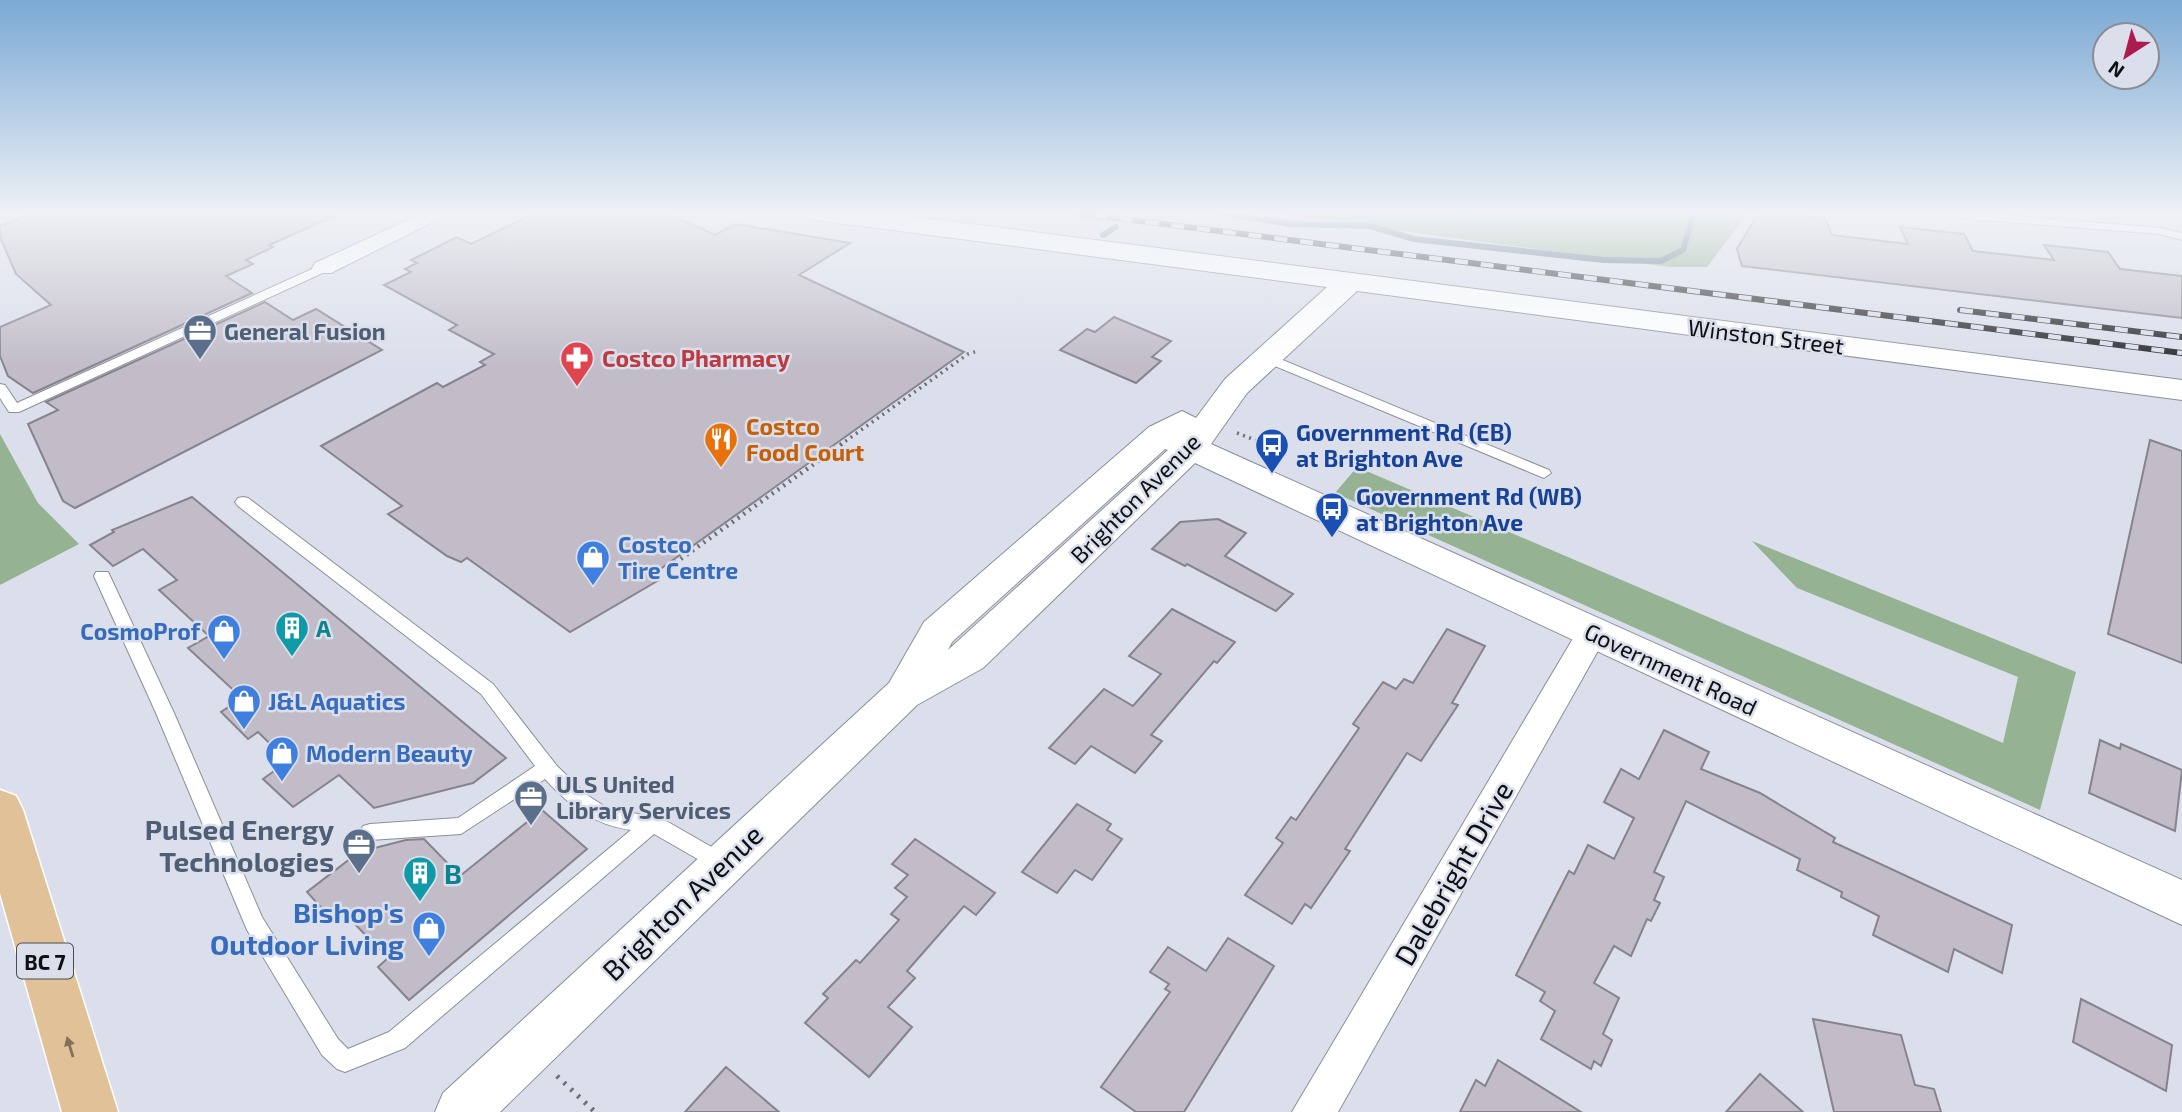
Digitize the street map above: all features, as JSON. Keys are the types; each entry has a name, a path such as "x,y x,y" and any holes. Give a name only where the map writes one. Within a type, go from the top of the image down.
{"main road":[{"name":"BC 7","path":"0,810 90,1112"}],"street":[{"path":"323,268 332,264"},
{"name":"Winston Street","path":"1212,264 2182,390"},
{"name":"Brighton Avenue","path":"462,1112 903,694 970,657 1176,441 1350,282"},
{"name":"Government Road","path":"1176,441 2182,903"},
{"name":"Dalebright Drive","path":"1314,1112 1592,633"}],"lane":[{"path":"0,388 14,410 323,268"},
{"path":"1268,358 1544,472"},
{"path":"243,502 487,689 569,793 600,815 659,827 722,863"},
{"path":"102,576 165,713 254,923 330,1046 345,1061 397,1040 650,825"},
{"path":"370,832 461,826 547,768"}],"path":[{"path":"675,563 795,475 968,354 978,351"},
{"path":"1237,433 1265,444"},
{"path":"557,1076 595,1112"}],"green space":[{"path":"1646,264 1709,264 1707,267"},
{"path":"0,434 38,503 79,544 0,585"},
{"path":"1357,467 2003,743 2018,677 1797,588 1752,541 2076,672 2040,810 1335,493"}],"building":[{"path":"12,264 253,264 226,276 252,293 33,393 8,376 0,356 0,327 51,305 16,274"},
{"path":"415,264 817,264 799,275 964,352 652,575 659,580 570,632 467,558 461,562 447,556 388,514 402,506 321,446 437,383 443,387 485,365 480,362 494,354 449,330 457,325 384,285 411,272 405,269"},
{"path":"1741,264 2116,264 2120,269 2182,276 2182,318"},
{"path":"265,302 293,320 316,309 382,350 75,508 63,501 28,424 58,410 46,402"},
{"path":"1114,317 1171,341 1152,357 1161,361 1136,383 1060,350 1087,329 1095,332"},
{"path":"2150,440 2182,451 2182,663 2108,634"},
{"name":"A","path":"192,497 506,758 473,783 374,808 339,775 293,807 263,779 288,761 258,732 248,739 221,712 242,698 188,648 209,636 159,590 177,580 143,549 113,566 90,545 114,532 112,530"},
{"path":"1218,519 1246,533 1225,556 1293,594 1276,611 1187,564 1185,566 1152,549 1180,522"},
{"path":"1172,609 1235,642 1217,663 1214,661 1151,735 1162,741 1135,773 1091,746 1075,764 1049,748 1104,689 1133,706 1161,674 1129,656"},
{"path":"1447,629 1485,646 1452,703 1458,705 1421,761 1407,753 1345,849 1350,851 1311,908 1305,904 1292,924 1245,895 1283,843 1276,838 1291,817 1296,820 1359,728 1353,724 1383,682 1396,689 1404,679 1413,683"},
{"path":"1664,730 1709,752 1701,769 1760,793 1835,838 1833,842 2012,925 2002,973 1954,949 1948,972 1873,935 1879,916 1841,897 1842,892 1797,870 1800,859 1686,801 1654,872 1664,877 1654,900 1660,903 1651,921 1647,919 1631,956 1614,946 1594,983 1619,998 1603,1034 1612,1040 1601,1066 1594,1061 1591,1069 1541,1039 1555,1011 1540,1001 1545,992 1516,975 1569,871 1574,874 1588,845 1614,859 1634,818 1604,802 1621,769 1639,779"},
{"path":"2100,740 2120,749 2121,744 2182,770 2175,831 2089,793"},
{"path":"1077,804 1111,824 1107,830 1122,839 1092,880 1075,870 1057,893 1022,872"},
{"name":"B","path":"542,810 587,849 409,1000 378,967 388,958 345,914 334,922 307,892 359,852 406,840 424,839 460,876"},
{"path":"915,839 995,893 976,915 964,906 907,971 915,978 888,1007 912,1027 869,1077 805,1023 828,998 823,994 856,960 860,963 899,920 891,914 907,897 895,888 908,875 892,864"},
{"path":"1228,938 1274,966 1184,1112 1136,1112 1101,1087 1170,992 1165,989 1169,984 1150,972 1168,947 1206,971"},
{"path":"2081,999 2172,1045 2166,1091 2073,1042"},
{"path":"1813,1019 1901,1035 1915,1085 1934,1089 1941,1112 1834,1112"},
{"path":"1498,1060 1581,1112 1460,1112 1476,1080 1485,1086"},
{"path":"726,1067 779,1112 685,1112"},
{"path":"1760,1074 1803,1112 1726,1112"}],"railway":[{"path":"1478,264 2182,353"},
{"path":"1960,310 2182,337"}],"place":[{"name":"General Fusion","path":"200,361"},
{"name":"Costco Pharmacy","path":"577,388"},
{"name":"Costco Food Court","path":"721,469"},
{"name":"Government Rd (EB) at Brighton Ave","path":"1272,475"},
{"name":"Government Rd (WB) at Brighton Ave","path":"1332,539"},
{"name":"Costco Tire Centre","path":"593,587"},
{"name":"A","path":"292,658"},
{"name":"CosmoProf","path":"224,661"},
{"name":"J&L Aquatics","path":"244,731"},
{"name":"Modern Beauty","path":"282,783"},
{"name":"ULS United Library Services","path":"531,827"},
{"name":"Pulsed Energy Technologies","path":"359,875"},
{"name":"B","path":"420,903"},
{"name":"Bishop's Outdoor Living","path":"429,958"}]}
